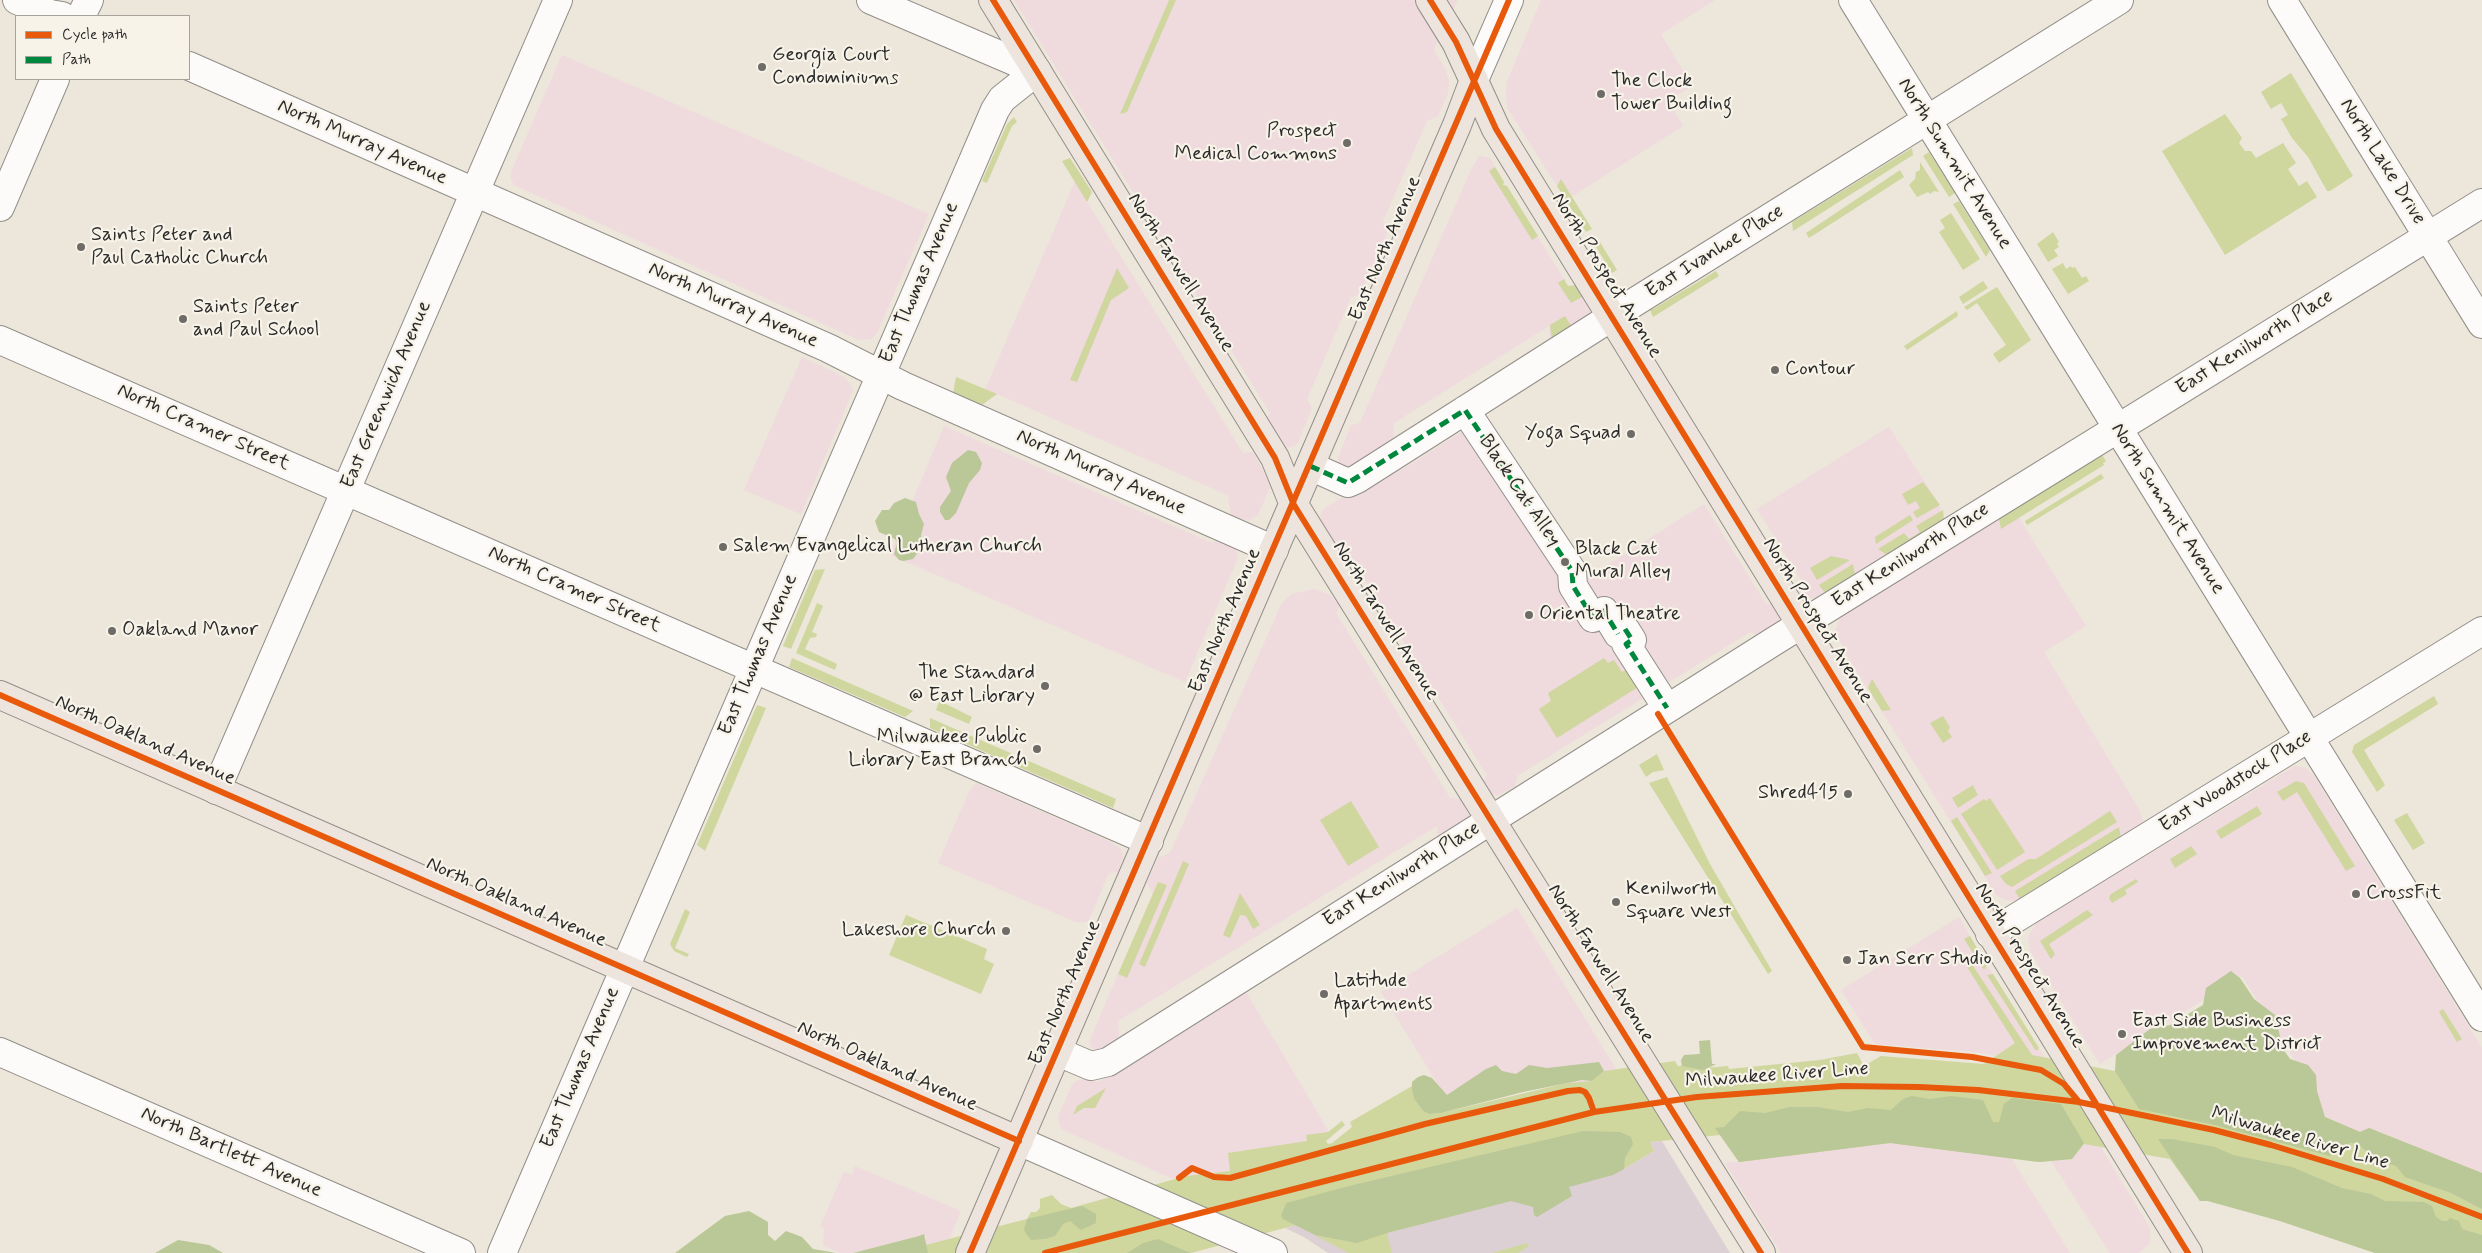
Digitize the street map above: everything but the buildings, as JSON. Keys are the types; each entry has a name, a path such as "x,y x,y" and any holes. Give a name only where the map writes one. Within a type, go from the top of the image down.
{"main road":[{"name":"North Farwell Avenue","path":"993,0 1274,458 1294,505 1761,1253"},
{"name":"North Prospect Avenue","path":"1430,0 1456,42 1496,128 2123,1150 2179,1250"},
{"name":"East North Avenue","path":"975,1242 1020,1142 1294,505 1457,125 1474,80"},
{"name":"North Oakland Avenue","path":"0,695 1020,1142"}],"street":[{"path":"17,0 56,15"},
{"path":"81,15 88,0"},
{"name":"East Greenwich Avenue","path":"216,790 558,0"},
{"path":"871,0 1037,71"},
{"name":"East North Avenue","path":"1474,80 1509,0"},
{"name":"North Summit Avenue","path":"1853,0 2482,1018"},
{"name":"East Ivanhoe Place","path":"1310,466 1348,483 2118,0"},
{"name":"North Lake Drive","path":"2282,0 2482,324"},
{"name":"North Murray Avenue","path":"190,66 846,355 881,374 1274,550"},
{"name":"East Thomas Avenue","path":"502,1253 994,110 1002,99 1037,71"},
{"path":"0,207 55,80"},
{"name":"East Kenilworth Place","path":"1058,1052 1091,1066 1108,1062 1801,624 2482,203"},
{"name":"North Cramer Street","path":"0,340 1149,841"},
{"name":"Black Cat Alley","path":"1464,410 1572,571 1573,586 1593,618 1604,611 1621,631 1632,640 1626,644 1667,708"},
{"name":"East Woodstock Place","path":"1990,934 2482,631"},
{"name":"North Bartlett Avenue","path":"0,1052 462,1253"},
{"name":"North Oakland Avenue","path":"1020,1142 1273,1253"}],"shaded area":[{"path":"1014,0 1458,0 1434,50 1446,70 1449,82 1448,93 1438,116 1427,121 1383,221 1387,232 1361,294 1351,297 1307,399 1312,408 1298,443 1293,447 1283,448 1265,421 1270,413"},
{"name":"The Clock Tower Building","path":"1541,0 1715,0 1661,34 1692,86 1668,101 1683,126 1566,200 1508,109 1506,96 1507,82"},
{"path":"562,55 929,214 877,333 872,339 859,340 514,185 511,179 511,172"},
{"path":"1479,156 1490,158 1504,182 1503,185 1507,186 1568,286 1577,285 1590,307 1589,318 1550,338 1549,326 1394,423 1393,441 1350,471 1338,464 1338,458 1351,425 1360,423 1470,172"},
{"path":"1079,172 1092,192 1087,202 1243,453 1253,452 1268,480 1270,487 1258,515 1251,519 1245,520 1231,515 1228,495 997,394 982,405 979,404"},
{"path":"802,357 845,377 853,390 801,514 744,490"},
{"path":"1474,424 1583,580 1704,504 1766,604 1776,604 1780,615 1777,625 1759,636 1750,632 1517,776 1515,787 1498,795 1489,793 1482,785 1487,775 1345,548 1336,548 1320,521 1321,513 1325,508 1391,467 1400,471"},
{"path":"944,426 1212,543 1220,538 1235,547 1238,556 1237,560 1185,682 890,555"},
{"path":"1889,427 1936,499 1944,519 1820,598 1807,598 1798,589 1802,581 1757,509"},
{"path":"2014,510 2086,626 2044,652 2139,809 2144,824 2017,900 2009,901 1997,896 1848,657 1835,631 1840,617"},
{"path":"1315,589 1330,595 1340,605 1336,613 1450,798 1461,799 1470,819 1438,840 1437,826 1118,1021 1119,1036 1116,1043 1098,1052 1095,1051 1090,1045 1090,1039 1153,894 1147,883 1158,858 1170,853 1282,603 1291,594"},
{"path":"2295,766 2306,768 2314,776 2482,1048 2482,1173 2369,1128 2360,1133 2325,1117 2297,1064 2242,976 2100,1064 2030,951 2028,937 2037,922"},
{"path":"976,783 1109,841 1121,849 1123,857 1118,872 1109,873 1088,922 1076,922 938,863 969,792"},
{"path":"1517,908 1616,1069 1604,1071 1592,1081 1445,1096 1381,992"},
{"path":"1959,917 2045,1058 2032,1055 2015,1043 1996,1056 1976,1052 1875,1044 1841,990"},
{"path":"1246,992 1332,1137 1326,1141 1327,1144 1230,1171 1173,1179 1061,1129 1058,1117 1072,1085 1076,1081 1087,1078 1098,1082"},
{"path":"1662,1141 1730,1253 1328,1253 1304,1237 1285,1228 1296,1225 1315,1235 1387,1233 1624,1169 1654,1151 1649,1142"},
{"path":"1890,1143 2011,1158 2070,1253 1781,1253 1725,1163"},
{"path":"2084,1143 2100,1146 2150,1228 2150,1243 2139,1253 2110,1253 2051,1161 2072,1159"},
{"path":"855,1166 961,1211 949,1239 925,1245 926,1236 919,1236 853,1253 840,1253 823,1245 824,1228 820,1226 844,1172 852,1175"}],"green space":[{"path":"1169,0 1176,0 1127,112 1120,114"},
{"path":"2291,73 2353,176 2330,191 2327,191 2308,157 2292,138 2281,119 2288,115 2281,103 2271,109 2261,92"},
{"path":"2225,114 2242,138 2239,143 2245,151 2251,151 2256,158 2283,143 2296,163 2288,169 2299,186 2307,181 2317,197 2225,255 2162,151"},
{"path":"1014,117 1017,122 1012,126 987,183 982,181 1007,124"},
{"path":"1912,148 1913,155 1793,231 1792,222"},
{"path":"1929,152 1955,193 1949,197 1923,156"},
{"path":"1070,158 1092,192 1087,202 1062,161"},
{"path":"1920,162 1939,192 1934,191 1930,194 1928,192 1917,197 1909,185 1915,179 1916,172 1920,170"},
{"path":"1495,167 1504,182 1503,185 1507,186 1538,236 1532,240 1489,171"},
{"path":"1900,170 1904,177 1809,238 1806,233"},
{"path":"1561,179 1592,229 1586,232 1557,186"},
{"path":"1959,201 1990,250 1986,257 1953,204"},
{"path":"1951,213 1980,259 1963,270 1939,232 1945,228 1940,220"},
{"path":"2053,232 2059,242 2057,244 2059,247 2054,250 2058,256 2048,262 2037,244"},
{"path":"1598,239 1617,270 1612,273 1593,242"},
{"path":"2063,263 2066,269 2071,266 2072,268 2075,267 2082,278 2086,276 2089,281 2068,294 2052,269"},
{"path":"1117,268 1129,288 1111,300 1077,382 1070,380"},
{"path":"1716,271 1719,276 1653,317 1649,308 1653,309"},
{"path":"1564,279 1568,286 1577,285 1584,296 1571,303 1558,283"},
{"path":"1983,281 1988,288 1963,304 1959,297"},
{"path":"1997,287 2031,340 1999,363 1993,354 2006,345 1977,303 1967,310 1964,307"},
{"path":"1957,311 1958,316 1907,350 1904,346"},
{"path":"1565,316 1574,330 1552,340 1550,325"},
{"path":"956,377 997,394 982,405 979,404 953,393"},
{"path":"968,450 976,452 982,463 980,470 969,483 956,513 949,520 945,520 940,512 940,507 951,491 946,477 952,463"},
{"path":"2102,455 2106,461 2103,463 2104,465 2001,529 1999,519"},
{"path":"2101,474 2104,478 2027,525 2025,521"},
{"path":"1923,482 1940,505 1917,518 1913,512 1920,508 1916,501 1908,505 1902,494"},
{"path":"905,498 916,502 924,524 921,535 922,547 913,559 903,561 899,560 894,554 897,543 895,539 879,532 875,521 882,510 889,510 894,503"},
{"path":"1943,510 1944,519 1887,555 1878,549 1904,533 1909,539 1920,532 1916,526"},
{"path":"1910,515 1913,520 1876,544 1875,537"},
{"path":"1831,556 1850,560 1817,580 1810,568"},
{"path":"1853,564 1855,575 1826,594 1819,585"},
{"path":"825,569 791,649 783,646 815,570"},
{"path":"817,603 823,606 812,632 817,634 816,637 810,638 805,649 837,664 835,670 796,653"},
{"path":"792,658 913,711 905,717 789,667"},
{"path":"1604,658 1608,663 1614,660 1622,672 1632,666 1643,684 1557,738 1539,709 1551,701 1548,693"},
{"path":"1872,679 1891,710 1882,711 1868,688"},
{"path":"942,694 947,696 944,703 972,717 969,724 936,710"},
{"path":"2434,696 2438,704 2364,750 2385,785 2377,792 2352,752 2354,745"},
{"path":"757,705 766,708 705,851 697,845"},
{"path":"1943,716 1950,727 1948,731 1952,737 1943,743 1930,723"},
{"path":"930,718 1116,799 1113,808 930,728"},
{"path":"1657,754 1664,770 1653,772 1646,777 1639,765"},
{"path":"1667,777 1710,864 1772,971 1768,974 1649,783"},
{"path":"2296,781 2304,783 2355,866 2346,871 2297,792 2283,801 2277,792"},
{"path":"1973,785 1978,795 1958,808 1952,798"},
{"path":"1990,798 2025,852 1997,870 1961,814 1984,799 1986,801"},
{"path":"1351,801 1379,847 1348,866 1320,820"},
{"path":"2257,806 2262,814 2221,839 2216,831"},
{"path":"2110,811 2117,822 2012,887 2006,884 2000,876 2029,859 2036,859"},
{"path":"2407,813 2425,843 2413,850 2394,820"},
{"path":"1957,817 1992,873 1985,876 1951,821"},
{"path":"2119,827 2121,838 2020,899 2015,891"},
{"path":"2191,846 2197,854 2175,868 2170,859"},
{"path":"1183,861 1189,864 1145,967 1139,964"},
{"path":"2136,879 2138,882 2125,890 2127,894 2112,903 2109,898 2111,894"},
{"path":"1158,882 1167,885 1127,978 1118,974"},
{"path":"1240,893 1260,925 1253,929 1246,916 1240,915 1230,938 1223,935"},
{"path":"685,909 690,912 675,948 689,954 687,957 674,951 670,944"},
{"path":"2087,910 2093,915 2049,944 2055,954 2051,959 2040,941"},
{"path":"906,915 987,949 984,959 994,964 981,994 889,955"},
{"path":"1970,936 1987,965 1984,970 1964,939"},
{"path":"1969,960 2032,1055 2115,1071 2325,1117 2360,1132 2369,1128 2482,1173 2482,1253 2375,1253 2280,1221 2208,1201 2200,1201 2170,1159 2084,1144 2072,1159 2039,1162 1890,1143 1739,1162 1720,1135 1650,1142 1654,1151 1624,1169 1387,1233 1392,1253 1348,1253 1296,1225 1191,1253 894,1253 1027,1219 1031,1212 1036,1212 1040,1208 1040,1199 1052,1195 1061,1204 1071,1208 1186,1176 1230,1171 1228,1153 1307,1141 1306,1135 1328,1132 1342,1121 1345,1125 1326,1141 1328,1144 1332,1143 1352,1127 1350,1122 1412,1086 1414,1099 1423,1111 1429,1114 1441,1113 1567,1083 1592,1081 1604,1071 1675,1061 1678,1066 1703,1064 1704,1068 1728,1066 1729,1069 1820,1060 1857,1053 1864,1066 1881,1056 1984,1064 2015,1043 1967,967"},
{"path":"2231,971 2240,978 2254,999 2275,1015 2283,1049 2290,1059 2308,1065 2316,1075 2317,1091 2325,1117 2360,1132 2369,1128 2482,1173 2482,1209 2451,1193 2405,1177 2396,1166 2390,1164 2381,1168 2375,1167 2367,1152 2357,1143 2350,1143 2330,1156 2215,1125 2139,1109 2115,1071 2116,1055 2150,1029 2170,1025 2203,1005 2206,988"},
{"path":"1993,974 2039,1048 2036,1051 1987,975"},
{"path":"2443,1009 2462,1039 2457,1042 2439,1012"},
{"path":"1710,1040 1712,1064 1716,1064 1704,1070 1682,1066 1681,1060 1684,1055 1700,1054 1699,1041"},
{"path":"1599,1062 1604,1071 1592,1081 1582,1080 1523,1092 1441,1113 1429,1114 1423,1111 1414,1099 1412,1090 1412,1082 1424,1075 1432,1078 1447,1095 1486,1069 1496,1065 1502,1071 1516,1074 1529,1065 1547,1068"},
{"path":"1106,1088 1095,1108 1084,1108 1073,1115 1077,1106"},
{"path":"1912,1096 1930,1099 1951,1096 1983,1100 1993,1122 1999,1122 2004,1104 2012,1098 2061,1104 2084,1143 2072,1159 2039,1162 1890,1143 1739,1162 1715,1128 1724,1127 1740,1111 1765,1113 1790,1107 1817,1107 1848,1112 1868,1108 1891,1110 1903,1099"},
{"path":"1583,1131 1620,1132 1631,1137 1633,1144 1625,1158 1624,1169 1613,1175 1569,1187 1572,1196 1537,1217 1534,1215 1533,1207 1511,1201 1387,1233 1357,1243 1315,1235 1283,1219 1281,1216 1286,1203 1349,1186"},
{"path":"2158,1139 2172,1139 2215,1147 2233,1155 2292,1167 2342,1188 2371,1194 2385,1201 2424,1202 2432,1206 2436,1217 2442,1221 2447,1221 2450,1218 2459,1221 2462,1229 2482,1235 2482,1253 2375,1253 2280,1221 2208,1201 2200,1201"},
{"path":"1082,1206 1096,1214 1096,1223 1081,1230 1070,1221 1063,1224 1055,1236 1045,1239 1031,1240 1026,1234 1024,1229 1027,1219"},
{"path":"749,1211 768,1222 768,1235 775,1241 786,1231 802,1237 813,1249 836,1253 675,1253 725,1216"},
{"path":"924,1234 928,1253 853,1253 919,1236"},
{"path":"1158,1239 1191,1253 1127,1253 1143,1243"},
{"path":"178,1240 209,1245 223,1253 155,1253"},
{"path":"1527,1243 1529,1246 1518,1253 1492,1253"}],"marked path":[{"path":"1310,466 1348,483 1465,410 1572,571 1573,586 1593,618 1604,611 1618,634"},
{"path":"1625,629 1632,640 1626,644 1667,708"}],"cycle path":[{"path":"993,0 1275,458 1294,505 1761,1253"},
{"path":"1430,0 1456,42 1496,129 2188,1253"},
{"path":"970,1253 1509,0"},
{"path":"0,695 1019,1141"},
{"path":"1658,714 1863,1047 1972,1057 2041,1070 2064,1084 2079,1102"},
{"name":"Milwaukee River Line","path":"1045,1253 1594,1112 1697,1097 1842,1086 1978,1090 2079,1102 2214,1130 2271,1145 2383,1179 2482,1217"},
{"path":"1179,1178 1192,1168 1214,1177 1230,1178 1425,1124 1568,1091 1580,1090 1585,1092 1594,1112"}],"place":[{"name":"Georgia Court Condominiums","path":"762,67"},
{"name":"The Clock Tower Building","path":"1601,94"},
{"name":"Prospect Medical Commons","path":"1347,143"},
{"name":"Saints Peter and Paul Catholic Church","path":"81,247"},
{"name":"Saints Peter and Paul School","path":"183,319"},
{"name":"Contour","path":"1775,370"},
{"name":"Yoga Squad","path":"1631,434"},
{"name":"Salem Evangelical Lutheran Church","path":"723,547"},
{"name":"Black Cat Mural Alley","path":"1565,562"},
{"name":"Oriental Theatre","path":"1529,615"},
{"name":"Oakland Manor","path":"112,631"},
{"name":"The Standard @ East Library","path":"1045,686"},
{"name":"Milwaukee Public Library East Branch","path":"1037,749"},
{"name":"Shred415","path":"1848,794"},
{"name":"CrossFit","path":"2356,894"},
{"name":"Kenilworth Square West","path":"1616,902"},
{"name":"Lakeshore Church","path":"1006,931"},
{"name":"Jan Serr Studio","path":"1847,960"},
{"name":"Latitude Apartments","path":"1324,994"},
{"name":"East Side Business Improvement District","path":"2122,1034"}]}
